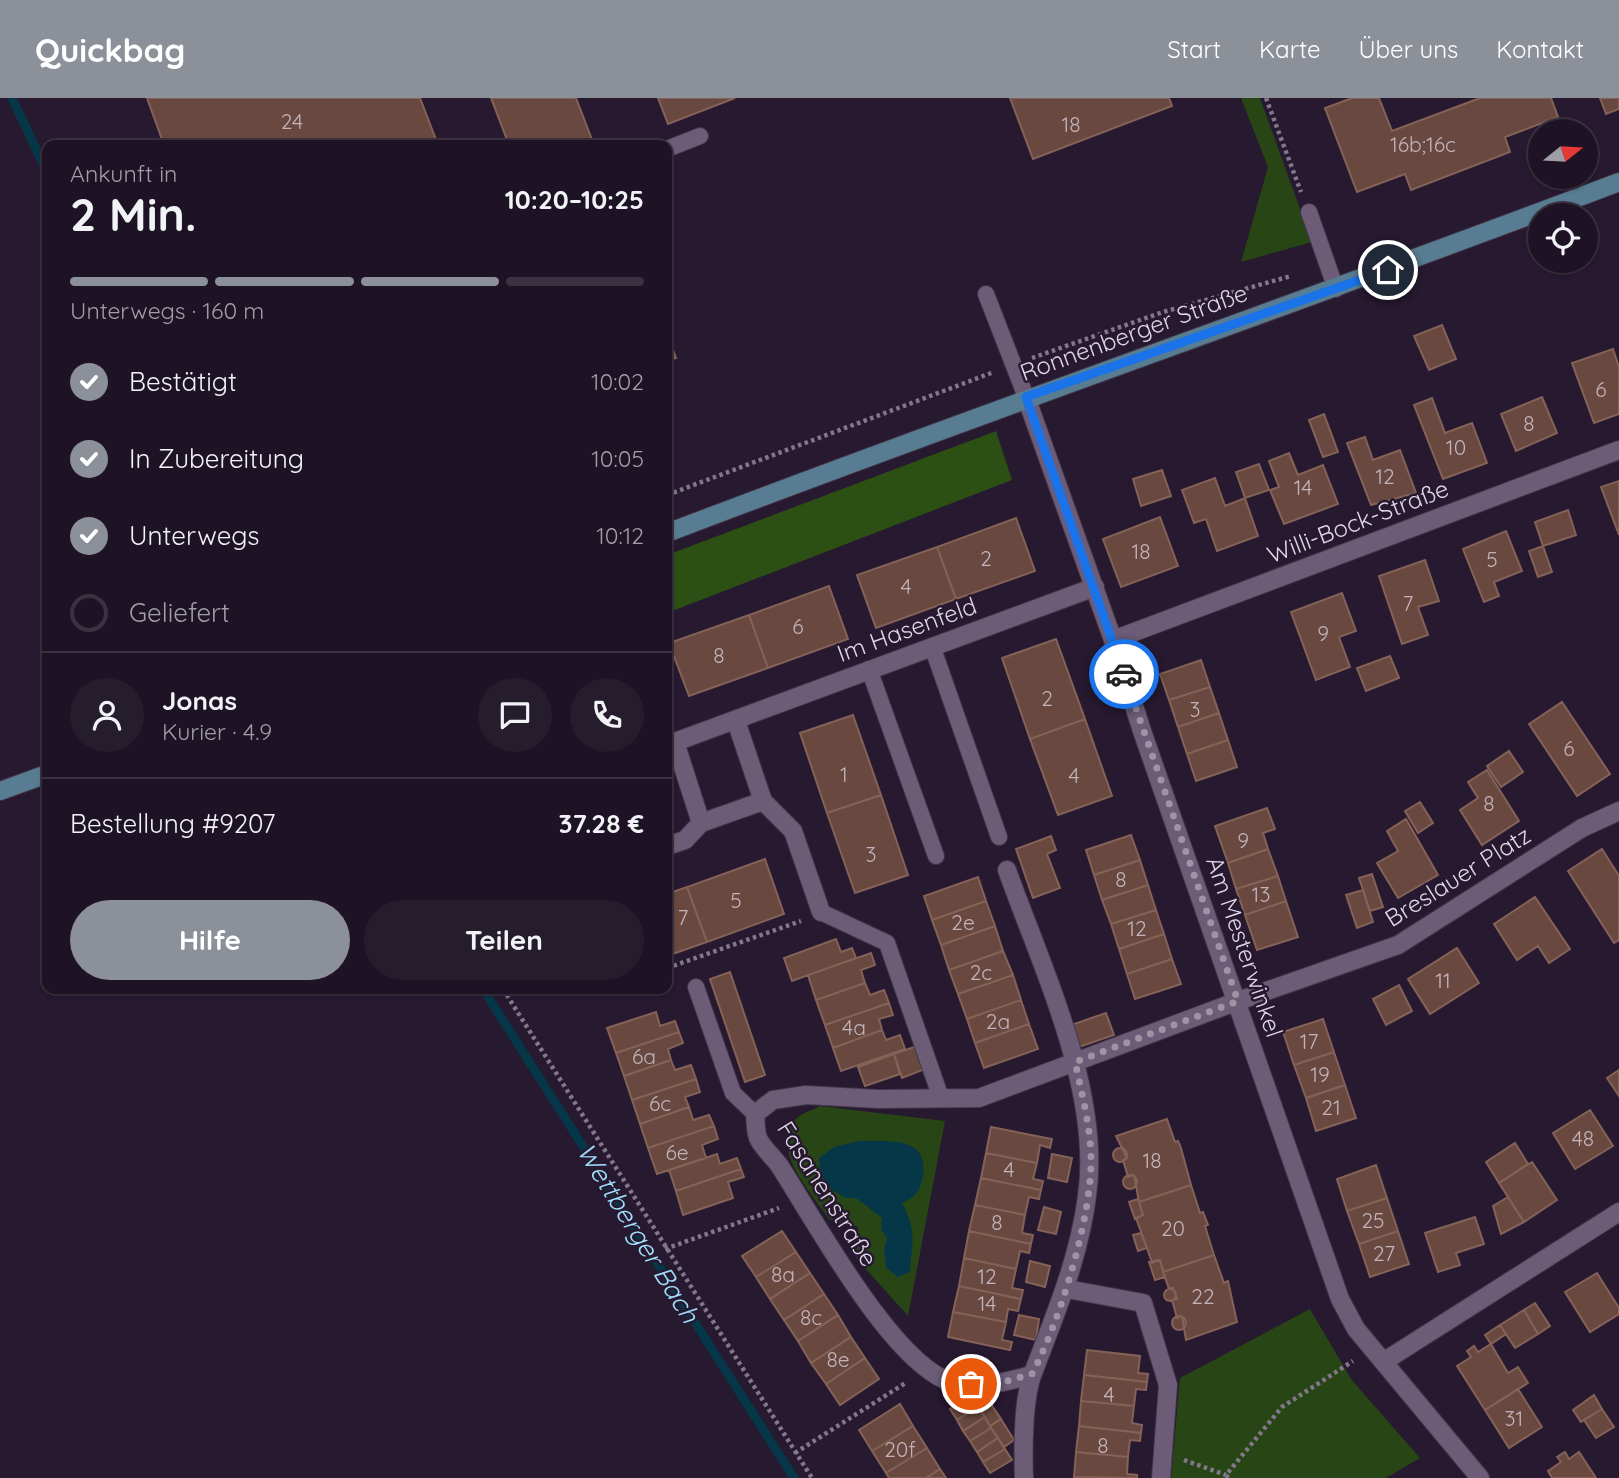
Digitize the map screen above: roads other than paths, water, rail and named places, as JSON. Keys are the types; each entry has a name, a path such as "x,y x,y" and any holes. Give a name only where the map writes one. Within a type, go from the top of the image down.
{"street":[{"name":"Ronnenberger Straße","path":"672,531 1026,397 1238,320 1336,289 1619,182"},
{"name":"Am Mesterwinkel","path":"1026,397 1095,587 1142,731 1340,1299 1356,1329 1480,1478"},
{"name":"Willi-Bock-Straße","path":"1113,640 1619,450"},
{"name":"Im Hasenfeld","path":"701,822 675,742 1095,587"},
{"path":"736,721 763,801 793,831 821,912"},
{"path":"0,791 42,776"},
{"path":"672,844 685,840 701,822 763,801"},
{"name":"Breslauer Platz","path":"1238,1001 1398,945 1582,828 1619,811"},
{"path":"1007,870 1075,1062 1089,1123 1091,1160 1087,1198 1066,1289 1032,1374 1023,1446 1024,1478"},
{"name":"Fasanenstraße","path":"1032,1374 989,1386 952,1383 928,1368 877,1318 778,1165 758,1139 755,1114 773,1100 806,1095 979,1098 1238,1001"},
{"path":"1377,1355 1619,1212"},
{"path":"1066,1289 1143,1303 1168,1385 1161,1478"}],"lane":[{"path":"672,147 700,136"},
{"path":"1309,212 1336,289"},
{"path":"986,293 1026,397"},
{"path":"932,646 999,837"},
{"path":"869,670 936,856"},
{"path":"821,912 887,943 941,1098"},
{"path":"696,987 733,1093 755,1114"}],"water":[{"path":"859,1141 903,1143 913,1147 923,1162 919,1189 902,1203 912,1229 912,1244 910,1272 898,1277 886,1268 884,1249 887,1238 881,1229 882,1218 856,1198 845,1198 831,1189 820,1174 819,1158 834,1147"}],"waterway":[{"name":"Wettberger Bach","path":"12,98 42,161"},
{"name":"Wettberger Bach","path":"486,994 794,1478"}]}
